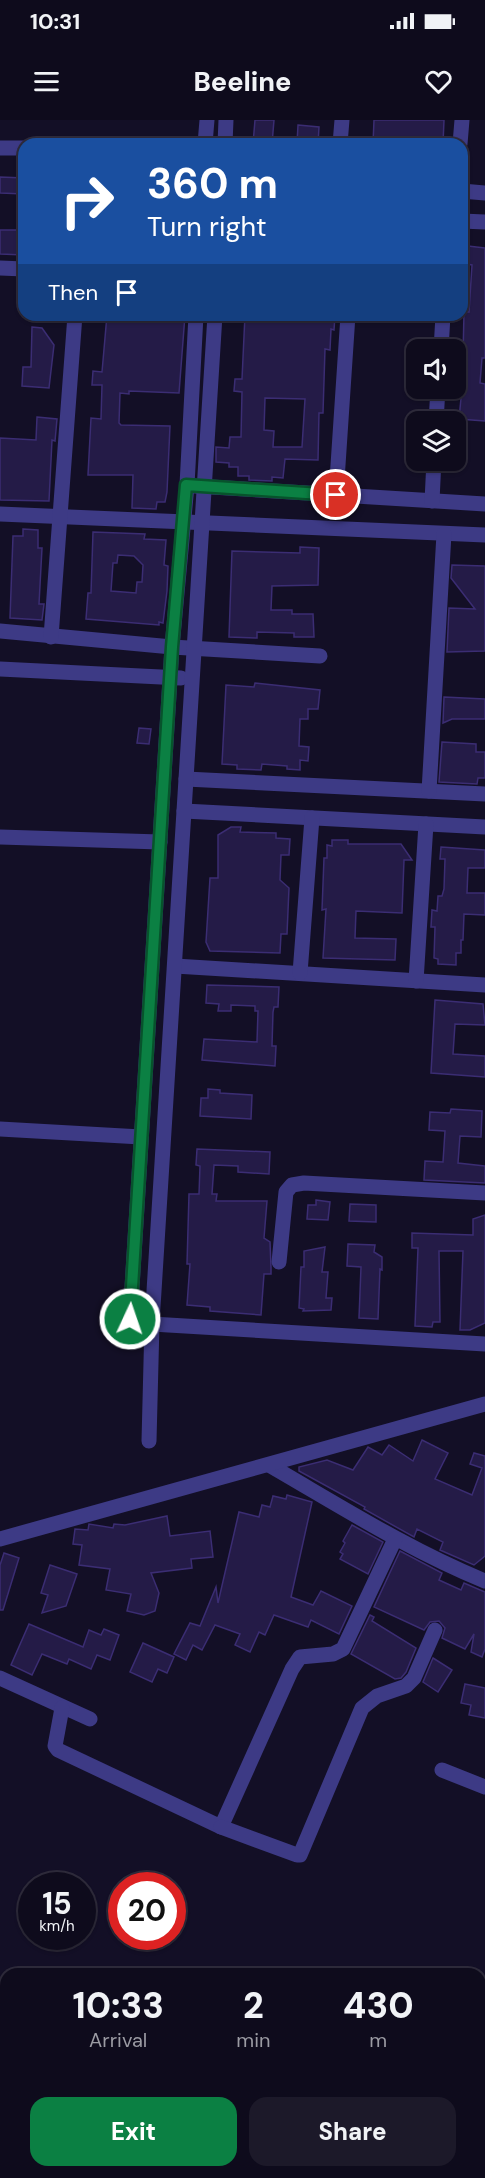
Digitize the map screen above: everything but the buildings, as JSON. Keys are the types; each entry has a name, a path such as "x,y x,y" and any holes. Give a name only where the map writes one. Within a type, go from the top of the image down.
{"street":[{"path":"206,138 207,120"},
{"path":"225,138 226,120"},
{"path":"340,138 342,120"},
{"path":"460,138 462,120"},
{"path":"0,147 18,148"},
{"path":"468,192 485,193"},
{"path":"468,221 485,222"},
{"path":"0,268 18,269"},
{"path":"51,637 75,321"},
{"path":"196,321 186,485 172,647 129,1318 135,1323 485,1344"},
{"path":"149,1442 152,1323 214,321"},
{"path":"336,495 348,321"},
{"path":"442,339 443,321"},
{"path":"432,501 433,471"},
{"path":"186,485 485,504"},
{"path":"0,514 485,536"},
{"path":"429,791 444,534"},
{"path":"0,632 172,647 320,656"},
{"path":"0,669 193,679"},
{"path":"186,779 485,794"},
{"path":"184,811 485,827"},
{"path":"300,974 312,818"},
{"path":"416,981 426,824"},
{"path":"0,837 160,842"},
{"path":"175,966 485,985"},
{"path":"0,1129 141,1137"},
{"path":"279,1262 286,1192 292,1185 304,1183 485,1193"},
{"path":"2,1543 485,1404"},
{"path":"269,1465 395,1539 485,1581"},
{"path":"221,1827 292,1669 300,1657 333,1654 343,1649 395,1539"},
{"path":"62,1708 55,1746 58,1750 221,1827 300,1855 362,1707 377,1696 406,1686 414,1678 435,1630"},
{"path":"0,1678 90,1719"},
{"path":"442,1770 485,1787"}],"route":[{"path":"130,1319 172,647 186,485 336,495"}]}
